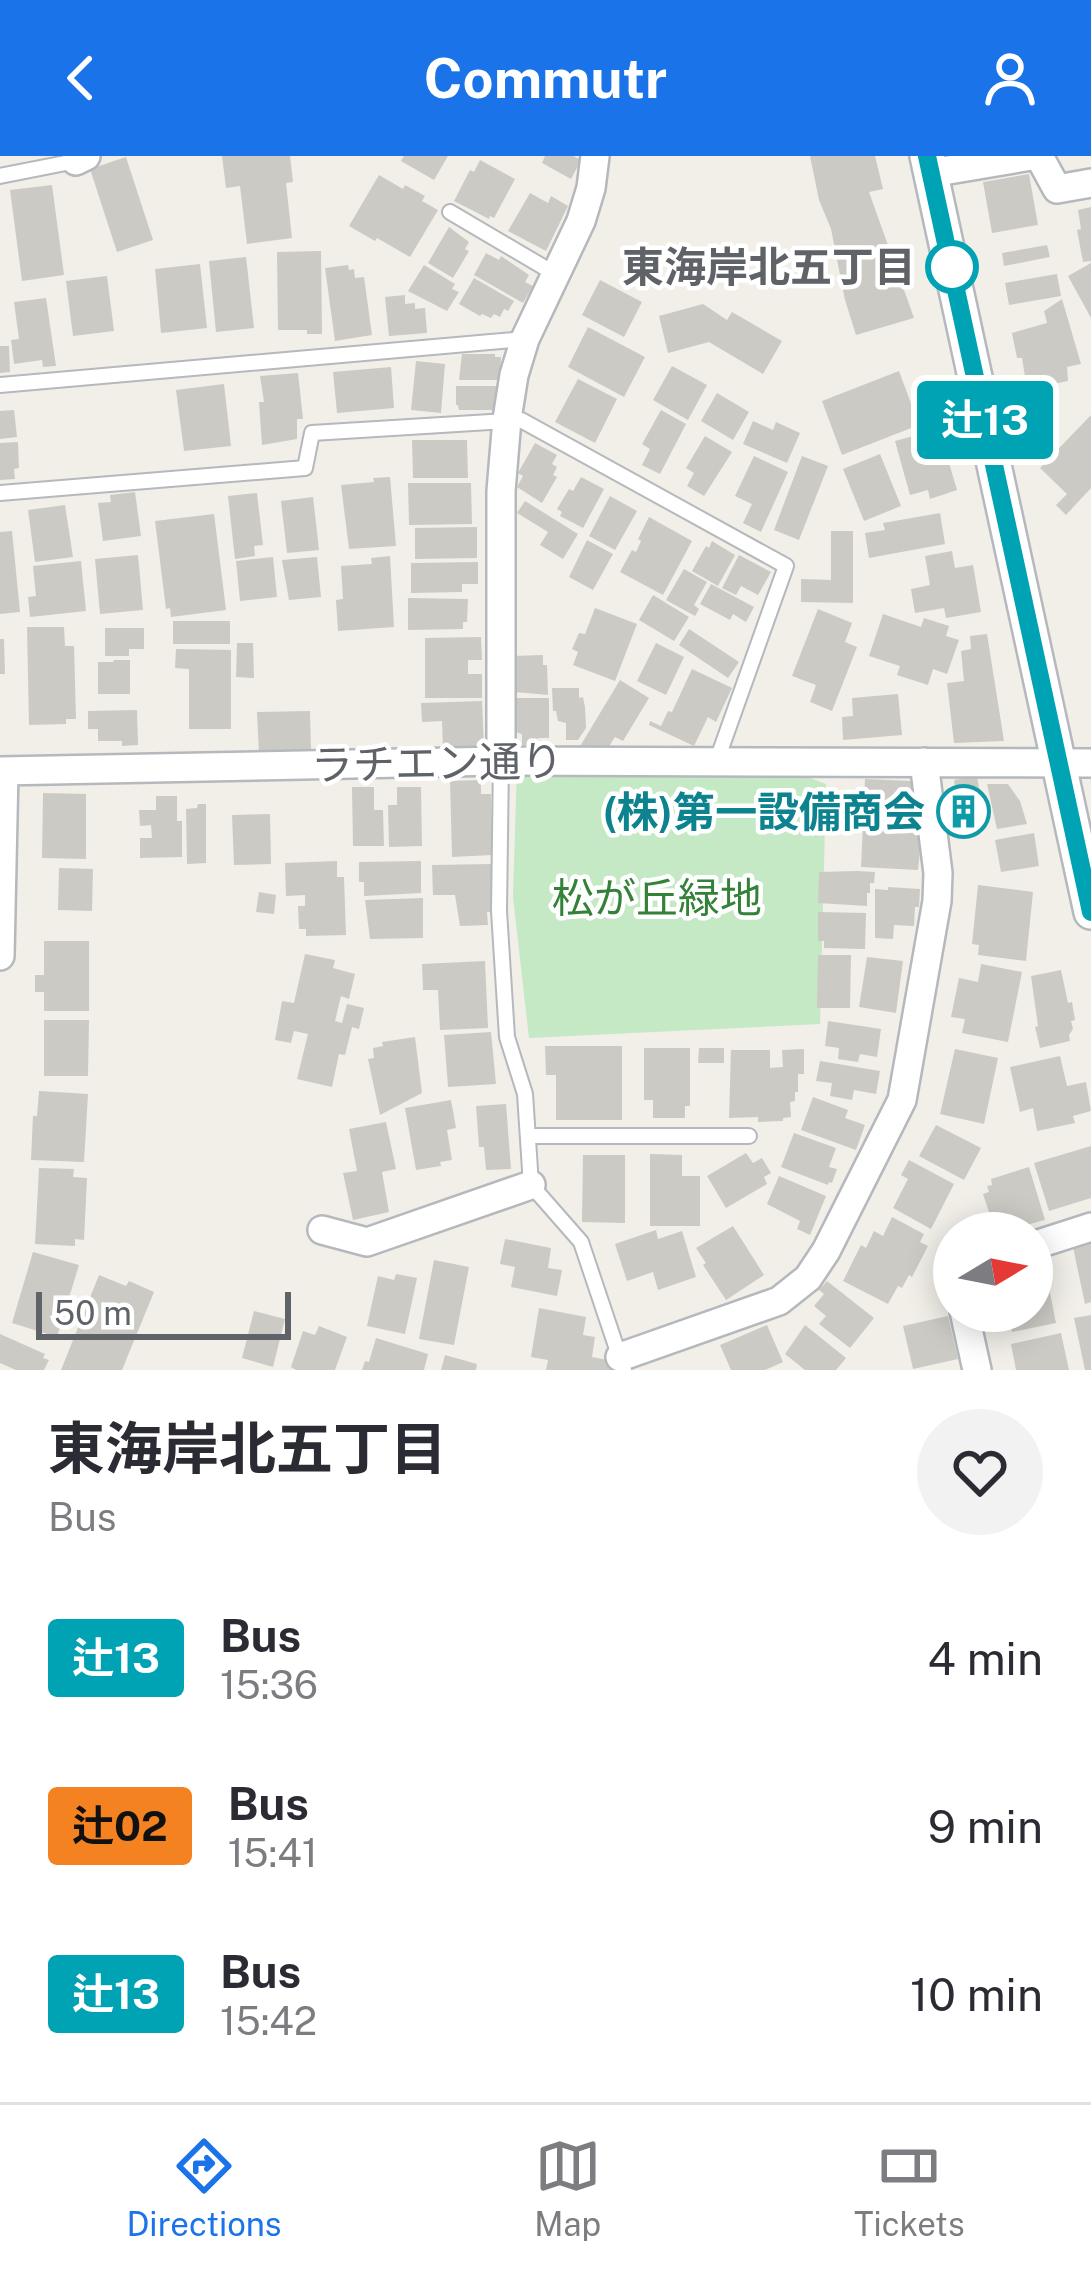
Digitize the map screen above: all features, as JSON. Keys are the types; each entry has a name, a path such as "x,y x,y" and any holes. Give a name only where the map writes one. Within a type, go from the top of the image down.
{"street":[{"path":"501,760 501,491 507,419 525,339 581,220 595,156"},
{"path":"1091,183 1057,189 1035,156 929,164 1075,763 1091,912"},
{"name":"ラチエン通り","path":"2,771 501,760 1075,763"},
{"path":"622,1364 779,1301 808,1278 902,1100 938,901 924,762"},
{"path":"0,956 2,771"},
{"path":"322,1230 367,1242 531,1185"},
{"path":"1053,1239 1091,1227"},
{"path":"969,1332 977,1370"}],"lane":[{"path":"0,176 81,159"},
{"path":"450,212 557,274"},
{"path":"0,385 525,339"},
{"path":"0,493 305,468 312,433 521,420 786,566 717,760"},
{"path":"501,760 499,911 507,1037 525,1094 531,1185 580,1241 622,1364"},
{"path":"529,1136 748,1136"}],"green space":[{"name":"松が丘緑地","path":"770,763 826,784 820,1024 529,1038 513,897 517,767"}],"building":[{"path":"222,156 290,156 293,182 286,183 292,238 247,244 240,186 226,188"},
{"path":"404,156 448,156 434,180 401,161"},
{"path":"545,156 581,160 571,179 542,163"},
{"path":"810,156 875,156 883,189 869,192 914,318 856,335"},
{"path":"126,157 153,240 117,252 90,169"},
{"path":"480,160 515,179 494,218 489,219 454,201"},
{"path":"1029,174 1038,225 992,233 983,182"},
{"path":"379,175 425,196 422,201 438,210 410,257 349,226"},
{"path":"52,185 64,275 22,281 10,190"},
{"path":"530,193 548,203 551,196 568,206 546,251 508,231"},
{"path":"1091,207 1091,261 1083,262 1078,210"},
{"path":"449,227 469,242 465,249 469,251 453,278 428,263"},
{"path":"1047,245 1050,257 1004,266 1002,253"},
{"path":"321,251 322,334 278,330 277,252"},
{"path":"486,253 499,260 501,256 529,275 525,282 533,286 523,303 474,275"},
{"path":"246,257 254,328 216,332 209,261"},
{"path":"1091,263 1091,318 1068,276"},
{"path":"200,264 207,328 161,333 155,269"},
{"path":"348,265 355,278 364,277 372,335 335,341 325,268"},
{"path":"424,265 455,284 452,289 459,292 447,311 408,291"},
{"path":"1057,274 1061,296 1009,305 1005,283"},
{"path":"107,276 114,331 73,336 66,281"},
{"path":"474,278 514,301 508,311 491,318 459,304"},
{"path":"600,280 642,302 624,337 582,315"},
{"path":"405,295 405,304 425,308 427,333 389,336 385,297"},
{"path":"46,298 56,366 43,367 42,360 14,364 11,340 19,339 14,302"},
{"path":"1062,299 1081,364 1067,367 1068,381 1027,389 1012,333 1047,323 1044,311"},
{"path":"703,304 727,320 732,312 782,341 763,374 709,342 668,353 659,316"},
{"path":"588,327 645,357 624,397 568,367"},
{"path":"0,346 9,346 10,372 0,373"},
{"path":"462,354 501,357 500,380 459,380"},
{"path":"416,361 445,364 441,413 411,410"},
{"path":"672,366 707,385 688,420 653,400"},
{"path":"391,367 394,408 337,413 333,372"},
{"path":"899,371 919,425 842,455 822,401"},
{"path":"298,373 303,419 297,419 297,439 262,445 260,376"},
{"path":"578,379 617,399 595,443 555,422"},
{"path":"224,384 231,446 184,451 176,390"},
{"path":"456,386 496,386 495,410 459,410"},
{"path":"717,393 749,412 733,440 701,421"},
{"path":"14,410 17,437 0,439 0,411"},
{"path":"661,410 686,424 660,474 642,465 650,449 642,444"},
{"path":"1091,415 1091,488 1066,515 1056,505 1067,494 1040,468"},
{"path":"753,421 773,430 776,422 800,433 787,463 743,444"},
{"path":"939,429 957,490 930,499 928,490 910,495 895,441"},
{"path":"705,436 732,452 704,496 687,486 694,473 686,468"},
{"path":"412,440 467,440 468,478 413,478"},
{"path":"18,442 15,479 0,480 0,443"},
{"path":"535,443 557,455 552,464 557,477 542,503 517,487 523,476 518,473"},
{"path":"880,454 901,506 864,521 843,469"},
{"path":"754,456 788,472 761,532 743,523 752,504 735,496"},
{"path":"802,456 828,466 799,540 774,530"},
{"path":"390,477 396,546 349,549 341,485"},
{"path":"581,477 604,489 583,528 560,516 557,509"},
{"path":"408,483 471,483 472,524 409,525"},
{"path":"135,492 141,536 103,541 98,503 111,502 110,495"},
{"path":"257,493 263,545 254,546 255,556 235,559 228,496"},
{"path":"610,496 637,511 615,550 589,536"},
{"path":"313,497 319,550 287,553 281,501"},
{"path":"525,501 578,534 563,559 540,545 548,532 517,513"},
{"path":"65,505 73,557 35,562 28,510"},
{"path":"940,513 945,544 869,558 865,533 885,530 883,523"},
{"path":"214,514 226,610 171,617 170,608 166,609 155,521"},
{"path":"649,517 692,541 663,595 620,572 632,550 636,552"},
{"path":"477,527 477,558 415,559 415,528"},
{"path":"12,531 20,612 0,614 0,532"},
{"path":"831,531 853,531 853,603 801,602 801,579 831,580"},
{"path":"587,540 613,554 593,590 569,577"},
{"path":"712,541 735,555 718,586 692,571"},
{"path":"952,551 955,568 973,565 981,612 946,618 944,608 915,613 911,589 930,585 925,556"},
{"path":"138,555 143,610 100,614 95,559"},
{"path":"739,555 771,572 758,595 741,586 736,595 722,588"},
{"path":"390,556 394,627 338,631 341,566 372,564 371,558"},
{"path":"273,557 277,597 240,601 236,561"},
{"path":"317,557 321,597 289,600 282,560"},
{"path":"81,561 86,611 30,617 28,597 36,596 33,566"},
{"path":"478,562 478,584 462,584 462,592 411,593 411,563"},
{"path":"684,569 707,582 694,605 699,609 695,616 666,600"},
{"path":"711,584 754,607 746,622 733,614 730,620 700,604"},
{"path":"653,595 689,617 674,641 639,620"},
{"path":"408,598 468,599 467,622 463,629 408,630"},
{"path":"595,608 637,624 615,681 573,665 578,652 572,649 579,633 585,634"},
{"path":"818,609 852,623 845,642 857,647 832,711 810,702 816,685 792,676"},
{"path":"883,614 921,627 924,618 949,626 946,636 959,640 947,674 933,669 928,685 897,675 900,666 869,656"},
{"path":"173,621 230,621 230,644 173,644"},
{"path":"27,627 64,627 65,646 74,646 76,719 66,719 66,724 29,725"},
{"path":"105,628 144,628 144,649 129,649 129,656 105,656"},
{"path":"689,629 739,662 728,678 679,645"},
{"path":"987,634 1004,741 954,743 947,683 964,681 961,651 971,649 970,636"},
{"path":"481,637 482,660 468,660 468,674 482,674 482,698 425,698 425,638"},
{"path":"0,639 4,639 5,674 0,674"},
{"path":"237,643 253,643 254,678 236,677"},
{"path":"656,643 684,657 666,695 637,681"},
{"path":"176,649 231,650 231,729 189,729 189,669 175,668"},
{"path":"543,655 548,695 515,692 512,656"},
{"path":"130,660 130,694 98,694 98,662"},
{"path":"692,669 732,688 716,722 708,717 694,746 649,725 650,721 661,726 668,711 672,712"},
{"path":"620,680 649,698 623,741 615,737 608,748 579,748"},
{"path":"552,688 579,688 586,728 578,740 566,740 566,723 558,721 553,711"},
{"path":"898,694 902,735 843,740 842,717 853,716 852,698"},
{"path":"513,698 549,698 549,738 538,738 539,745 522,745 522,734 513,725"},
{"path":"482,701 484,747 443,749 442,721 422,722 421,703"},
{"path":"137,710 138,745 98,741 98,729 88,729 88,711"},
{"path":"310,711 311,753 259,754 257,712"},
{"name":"(株)第一設備商会","path":"977,776 986,828 949,834 942,795 956,793 954,780"},
{"path":"865,779 911,781 921,840 918,870 861,867"},
{"path":"481,780 481,794 491,794 492,855 452,857 450,781"},
{"path":"987,784 1008,784 1027,824 997,829"},
{"path":"352,787 374,787 374,810 383,810 384,846 353,846"},
{"path":"397,787 421,787 422,846 389,847 388,805 397,805"},
{"path":"43,793 86,794 86,859 42,858"},
{"path":"156,796 177,796 182,857 140,858 140,838 152,838 151,825 140,826 139,810 156,810"},
{"path":"206,804 206,863 187,864 186,809"},
{"path":"270,814 271,864 234,865 232,815"},
{"path":"1034,833 1039,866 1001,872 995,840"},
{"path":"337,861 337,877 344,877 346,935 306,936 306,929 299,929 298,906 305,906 305,895 286,896 285,863"},
{"path":"421,861 421,893 364,896 359,862"},
{"path":"491,864 493,912 487,912 488,925 460,926 455,895 433,895 432,865"},
{"path":"59,868 93,869 92,911 58,910"},
{"path":"819,872 875,872 867,906 818,903"},
{"path":"978,885 1033,892 1026,961 978,955 979,945 972,944"},
{"path":"875,889 920,889 919,907 915,907 914,926 894,925 893,939 875,938"},
{"path":"259,892 276,895 274,914 256,912"},
{"path":"423,898 423,938 370,939 365,900"},
{"path":"818,912 866,913 865,949 824,948 824,941 818,941"},
{"path":"44,941 89,941 89,1011 44,1011 44,992 35,992 35,975 44,975"},
{"path":"305,954 335,960 333,968 355,974 349,999 341,996 335,1021 342,1023 347,1004 364,1008 359,1029 352,1027 345,1055 339,1054 332,1087 297,1079 308,1034 294,1031 291,1043 275,1040 282,1001 294,1003"},
{"path":"818,955 851,955 850,1008 817,1008"},
{"path":"867,957 903,961 896,1013 859,1007"},
{"path":"485,961 488,1028 440,1030 438,990 423,990 422,964"},
{"path":"981,964 1022,972 1008,1042 962,1033 965,1019 951,1017 959,978 978,982"},
{"path":"1061,970 1075,1020 1071,1021 1070,1041 1040,1048 1031,976"},
{"path":"44,1020 89,1020 88,1076 44,1076"},
{"path":"828,1021 881,1029 877,1057 860,1054 858,1062 838,1059 839,1048 825,1046"},
{"path":"491,1032 496,1084 448,1087 444,1035"},
{"path":"415,1037 422,1093 380,1115 368,1059 374,1058 373,1048 383,1046 382,1042"},
{"path":"545,1046 622,1046 622,1120 556,1120 556,1075 546,1075"},
{"path":"644,1048 690,1048 690,1106 685,1106 685,1118 653,1118 653,1100 644,1100"},
{"path":"699,1048 724,1048 724,1063 698,1063"},
{"path":"804,1049 804,1074 798,1074 791,1117 758,1122 758,1117 729,1118 731,1050 770,1050 770,1068 783,1067 782,1050"},
{"path":"955,1049 998,1058 984,1124 940,1114"},
{"path":"1060,1056 1067,1086 1086,1082 1091,1111 1073,1116 1075,1123 1037,1131 1033,1108 1020,1112 1010,1067"},
{"path":"820,1061 880,1071 876,1094 854,1090 852,1100 830,1096 832,1083 816,1081"},
{"path":"39,1091 88,1094 84,1162 31,1160"},
{"path":"813,1097 848,1110 845,1118 865,1125 856,1150 801,1130"},
{"path":"451,1100 456,1128 447,1130 452,1160 416,1170 405,1108"},
{"path":"506,1104 511,1169 486,1170 476,1106"},
{"path":"386,1122 396,1169 382,1172 389,1212 353,1220 343,1173 357,1171 349,1129"},
{"path":"936,1125 981,1148 964,1180 919,1156"},
{"path":"794,1133 836,1148 829,1167 837,1169 832,1183 781,1167"},
{"path":"1091,1146 1091,1198 1049,1211 1034,1163"},
{"path":"746,1153 753,1163 762,1158 771,1173 764,1177 767,1184 726,1208 707,1176"},
{"path":"650,1154 682,1155 682,1176 700,1176 700,1226 650,1226"},
{"path":"583,1155 625,1155 625,1223 582,1222"},
{"path":"909,1160 954,1184 940,1212 933,1212 931,1229 893,1208 908,1179 901,1175"},
{"path":"1029,1167 1043,1212 989,1212 983,1194 989,1192 991,1179"},
{"path":"39,1168 74,1169 73,1177 87,1178 84,1240 75,1239 75,1246 35,1244"},
{"path":"779,1176 826,1196 810,1235 797,1229 800,1221 767,1204"},
{"path":"892,1217 924,1234 920,1242 928,1246 912,1277 902,1288 898,1286 888,1304 843,1281 861,1245 866,1248 874,1231 883,1236"},
{"path":"733,1226 764,1275 726,1300 696,1248"},
{"path":"656,1230 658,1239 682,1231 696,1277 658,1290 653,1272 627,1281 615,1244"},
{"path":"505,1239 551,1248 548,1268 562,1270 557,1296 511,1287 515,1267 500,1264"},
{"path":"1091,1243 1091,1302 1085,1304 1073,1247"},
{"path":"33,1252 79,1265 57,1337 12,1323"},
{"path":"434,1260 469,1267 454,1345 419,1339"},
{"path":"396,1274 417,1278 405,1334 367,1326 378,1276 394,1280"},
{"path":"99,1275 154,1292 122,1370 61,1370"},
{"path":"827,1281 874,1318 850,1348 819,1324 826,1316 814,1306"},
{"path":"539,1308 586,1317 583,1335 595,1337 592,1357 608,1360 611,1370 546,1370 548,1360 531,1357"},
{"path":"254,1311 285,1319 273,1367 242,1358"},
{"path":"1091,1315 1091,1370 1085,1370 1074,1318"},
{"path":"933,1319 933,1332 952,1332 958,1359 913,1369 903,1326"},
{"path":"767,1325 783,1362 765,1370 731,1370 720,1345"},
{"path":"805,1325 846,1358 836,1370 805,1370 785,1354"},
{"path":"319,1326 347,1337 335,1370 291,1367 303,1331 315,1335"},
{"path":"1061,1333 1069,1370 1016,1370 1011,1344"},
{"path":"0,1334 45,1354 43,1358 49,1360 44,1370 16,1370 0,1363"},
{"path":"376,1338 428,1354 424,1370 362,1370"},
{"path":"445,1355 477,1364 476,1370 441,1370"}],"bus line":[{"name":"辻13","path":"927,156 1091,912"}],"place":[{"name":"東海岸北五丁目","path":"952,267"},
{"name":"(株)第一設備商会","path":"964,812"}]}
